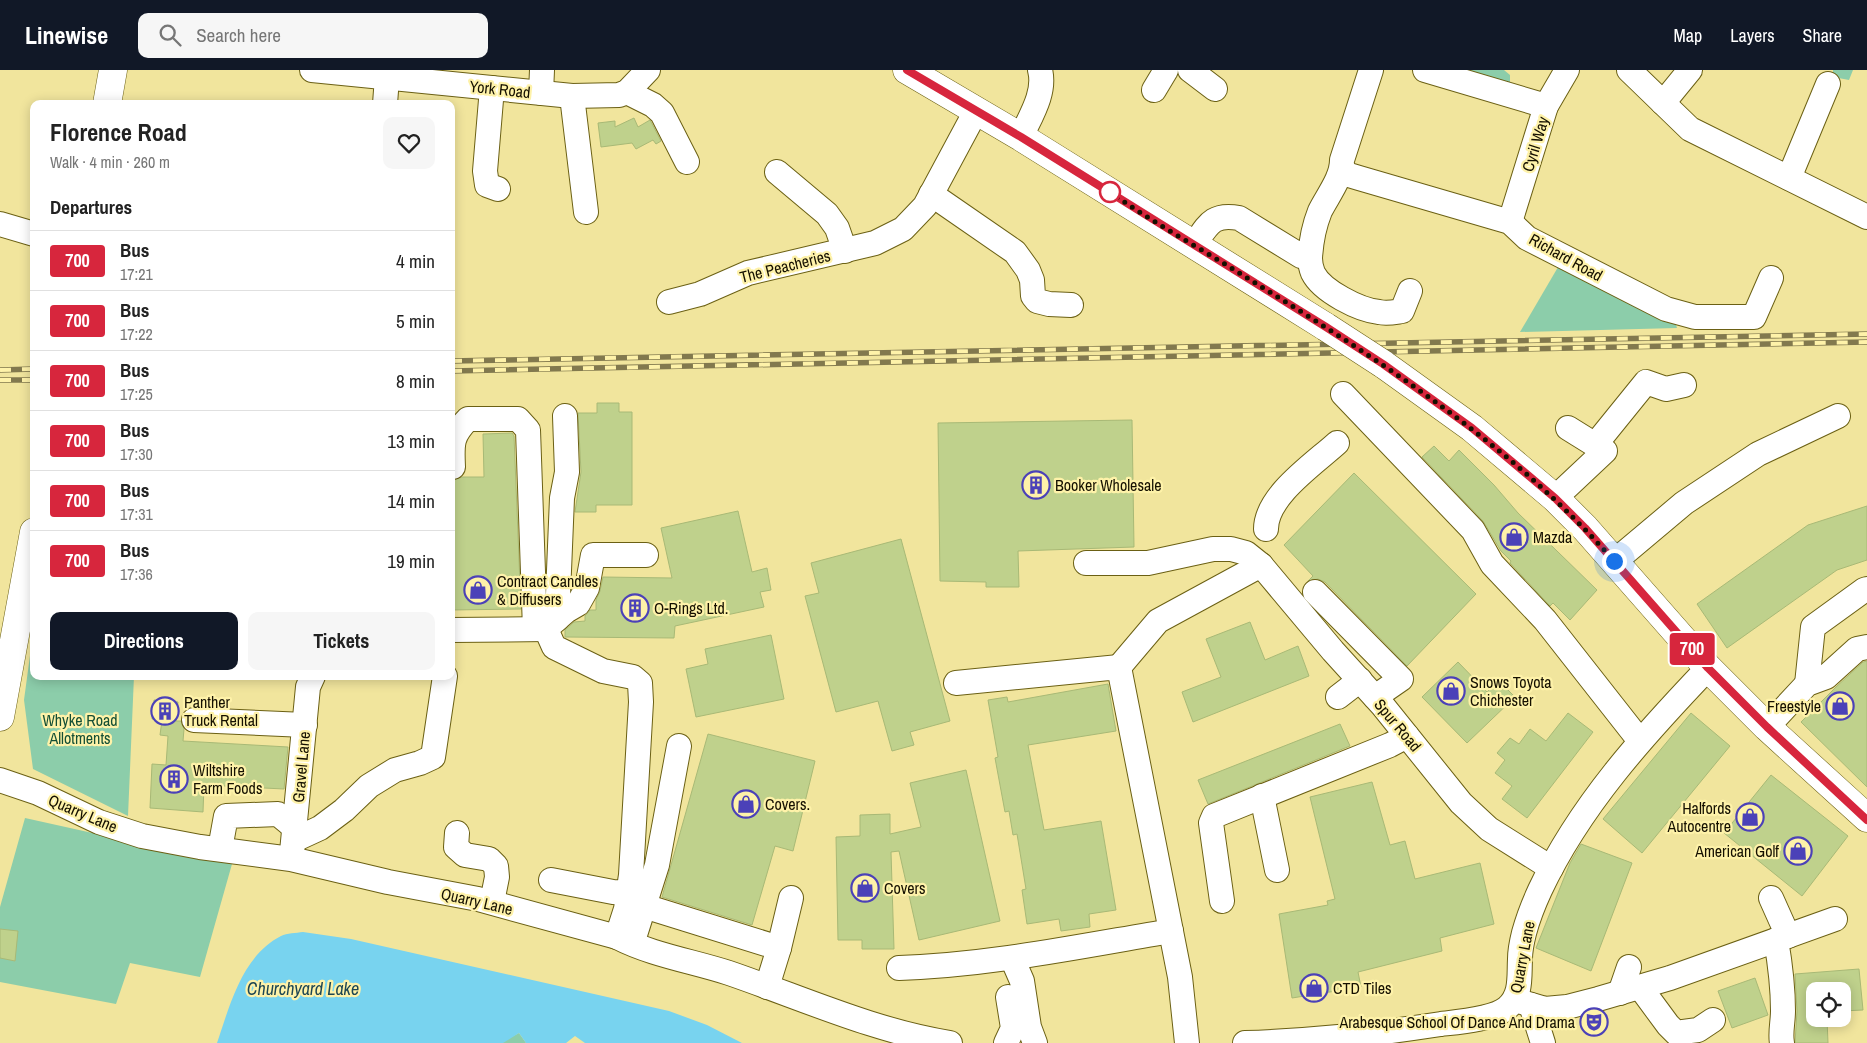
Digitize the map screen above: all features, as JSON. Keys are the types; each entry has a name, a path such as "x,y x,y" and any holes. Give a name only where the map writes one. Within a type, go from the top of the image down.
{"main road":[{"path":"109,100 113,70"},
{"path":"907,70 1021,137 1326,327 1383,364 1472,428 1555,498 1585,528 1708,668 1767,727 1867,818"},
{"path":"0,717 30,554"}],"street":[{"name":"York Road","path":"312,70 492,88 541,82 572,96 627,92"},
{"path":"648,70 627,92 653,105 662,114 688,162"},
{"path":"1021,137 1040,94 1042,77 1040,70"},
{"path":"1154,90 1166,70"},
{"path":"1190,70 1215,89"},
{"path":"1371,70 1342,160 1342,169 1315,225 1310,258 1313,273 1321,284 1348,301 1367,309 1378,312 1402,311 1410,291"},
{"path":"1425,70 1546,106"},
{"name":"Cyril Way","path":"1510,222 1546,106 1568,70"},
{"path":"1630,70 1690,129 1867,217"},
{"path":"1663,103 1690,70"},
{"path":"386,100 387,78"},
{"path":"1789,178 1828,84"},
{"path":"492,88 485,171 487,185 498,189"},
{"path":"572,96 586,212"},
{"name":"The Peacheries","path":"669,302 700,294 748,273 875,243 903,229 925,206 976,111"},
{"name":"Richard Road","path":"1342,169 1359,178 1510,222 1527,238 1596,274 1666,309 1695,317 1754,317 1771,278"},
{"name":"The Peacheries","path":"777,172 827,214 837,228 845,251"},
{"path":"931,194 1015,252 1028,270 1032,280 1033,296 1037,300 1050,304 1071,305"},
{"path":"1194,245 1208,224 1215,218 1231,217 1239,218 1300,256 1310,258"},
{"path":"0,224 30,233"},
{"path":"1594,445 1646,382 1666,389 1684,386"},
{"path":"1343,394 1473,530 1492,564 1545,620 1640,741"},
{"path":"546,626 567,472 565,416"},
{"path":"1614,561 1684,502 1758,454 1838,416"},
{"path":"455,437 457,430 468,419 518,419 528,430 546,626 554,647 603,671 633,677 640,683 641,702 631,875 636,900"},
{"path":"1555,498 1605,451 1568,428"},
{"path":"1266,529 1266,519 1284,491 1338,443"},
{"name":"Spur Road","path":"1086,563 1148,563 1213,549 1231,549 1246,553 1261,565 1407,736 1461,803 1489,829 1550,868"},
{"path":"455,630 546,626 578,604 587,588 593,555 646,555"},
{"path":"956,683 1119,667 1158,621 1261,565"},
{"path":"1807,684 1813,627 1867,589"},
{"path":"1315,592 1401,678 1338,697"},
{"path":"1767,727 1807,684 1826,677 1857,648 1867,646"},
{"path":"1119,667 1180,977 1187,1043"},
{"name":"Quarry Lane","path":"1246,1043 1309,1041 1378,1034 1436,1034 1523,1003 1519,986 1520,956 1524,932 1550,868 1610,776 1708,668"},
{"name":"Gravel Lane","path":"293,842 308,687 311,680"},
{"path":"220,849 226,816 278,814 293,842 320,828 344,810 369,786 394,770 420,763 433,757 444,680"},
{"path":"194,720 305,725"},
{"path":"1222,900 1211,824 1214,816 1407,736"},
{"path":"625,941 636,900 657,865 680,746"},
{"name":"Quarry Lane","path":"0,780 38,794 99,822 142,836 220,849 293,842 388,882 492,902 727,972 878,1027 950,1043"},
{"path":"1262,796 1277,870"},
{"path":"457,833 456,847 465,855 489,859 496,866 497,877 492,902"},
{"path":"551,880 613,892 779,948"},
{"path":"767,987 791,898"},
{"path":"1771,898 1775,904 1782,938 1780,964 1783,1012 1782,1043"},
{"path":"1523,1003 1545,1009 1567,1007 1630,982 1782,938 1835,920"},
{"path":"899,968 938,967 1012,958 1171,931"},
{"path":"1006,1043 1013,1028 1006,984 1012,958"},
{"path":"1012,958 1022,981 1029,1026 1035,1043"},
{"path":"1630,982 1676,1033 1698,1030 1713,1020"},
{"path":"1523,1003 1543,1043"}],"green space":[{"path":"1443,70 1504,70 1510,75 1510,89"},
{"path":"1833,70 1853,70 1849,80 1833,77"},
{"path":"1561,262 1674,318 1677,328 1520,332"},
{"name":"Whyke Road Allotments","path":"30,656 30,680 134,680 128,816 33,769 24,700"},
{"path":"25,818 232,864 200,977 130,963 116,1004 0,982 0,907"},
{"path":"519,1033 526,1043 503,1043 503,1041"}],"water":[{"name":"Churchyard Lake","path":"303,932 351,939 669,1011 707,1025 742,1043 585,1043 575,1036 566,1043 526,1043 519,1033 503,1043 217,1043 239,983 256,956 281,936"}],"building":[{"path":"634,118 638,127 650,120 661,141 656,144 653,140 636,149 632,143 601,147 598,123 615,121 615,127"},
{"path":"597,403 619,403 619,412 632,412 632,505 596,505 596,512 575,512 581,472 578,413 597,413"},
{"name":"Booker Wholesale","path":"1132,420 1134,547 1018,551 1019,587 986,587 986,582 940,581 938,423"},
{"path":"512,433 514,436 521,609 455,610 455,479 484,477 483,434"},
{"name":"Mazda","path":"1434,446 1449,461 1459,450 1494,485 1518,513 1597,590 1570,620 1553,603 1550,606 1510,563 1511,561 1501,551 1483,521 1422,457"},
{"path":"1354,473 1476,594 1407,666 1325,582 1318,579 1308,581 1313,576 1284,545"},
{"path":"1867,506 1867,560 1837,570 1727,648 1697,604 1808,525"},
{"path":"738,511 752,572 767,568 771,590 760,592 764,607 675,626 674,638 565,637 565,630 574,622 585,621 585,616 590,610 596,610 596,600 603,577 672,578 661,528"},
{"path":"901,539 950,721 910,732 914,745 892,751 878,701 836,712 805,596 819,593 811,563"},
{"path":"1250,622 1265,660 1298,646 1309,676 1193,722 1182,692 1221,677 1206,639"},
{"path":"771,635 784,699 696,717 686,669 708,664 705,649"},
{"path":"1867,661 1867,787 1801,722 1863,662"},
{"path":"1458,662 1487,692 1499,681 1515,697 1467,743 1422,697"},
{"path":"1108,684 1116,731 1028,745 1044,830 1101,821 1116,910 1089,914 1090,927 1061,931 1059,919 1027,924 1022,890 1026,889 1017,834 1013,835 1009,811 1005,812 995,758 998,757 988,700 1007,697 1008,702"},
{"path":"154,700 178,702 176,721 181,721 184,729 183,741 288,747 284,789 204,785 203,812 150,808 152,764 166,765 168,736 160,735 162,720 152,719"},
{"path":"1568,713 1593,732 1527,818 1502,799 1512,786 1495,773 1505,760 1497,753 1510,738 1519,744 1530,729 1546,741"},
{"path":"1691,713 1730,746 1642,853 1603,819"},
{"path":"1340,724 1350,746 1208,804 1198,780"},
{"name":"Covers.","path":"708,734 815,761 793,851 775,846 752,925 662,897"},
{"path":"966,770 1000,921 919,940 899,851 891,852 894,949 862,949 862,940 838,940 836,837 860,836 860,815 890,814 890,834 921,827 910,783"},
{"path":"1771,775 1848,836 1802,896 1724,833"},
{"path":"1372,782 1390,845 1405,841 1415,879 1480,863 1494,924 1440,938 1442,951 1358,972 1361,987 1292,998 1279,914 1328,905 1327,901 1335,899 1310,797"},
{"path":"1581,844 1632,863 1591,971 1536,948 1570,863"},
{"path":"0,929 18,931 15,961 0,958"},
{"path":"1859,969 1863,1010 1851,1011 1851,982 1806,982 1806,1027 1827,1027 1828,1043 1795,1043 1797,1011 1795,974"},
{"path":"1755,978 1768,1015 1732,1028 1718,991"}],"railway":[{"path":"455,361 1867,334"},
{"path":"455,371 1867,342"},
{"path":"0,370 30,369"},
{"path":"0,380 30,380"}],"bus line":[{"name":"700","path":"907,70 1021,137 1326,327 1383,364 1472,428 1555,498 1585,528 1708,668 1767,727 1866,817 1867,820"}],"place":[{"name":"Booker Wholesale","path":"1036,485"},
{"name":"Mazda","path":"1514,537"},
{"name":"Contract Candles & Diffusers","path":"478,590"},
{"name":"O-Rings Ltd.","path":"635,608"},
{"name":"Snows Toyota Chichester","path":"1451,691"},
{"name":"Freestyle","path":"1840,706"},
{"name":"Panther Truck Rental","path":"165,711"},
{"name":"Wiltshire Farm Foods","path":"174,779"},
{"name":"Covers.","path":"746,804"},
{"name":"Halfords Autocentre","path":"1750,817"},
{"name":"American Golf","path":"1798,851"},
{"name":"Covers","path":"865,888"},
{"name":"CTD Tiles","path":"1314,988"},
{"name":"Arabesque School Of Dance And Drama","path":"1594,1022"}],"route":[{"path":"1110,192 1383,364 1472,428 1555,498 1614,561"}]}
